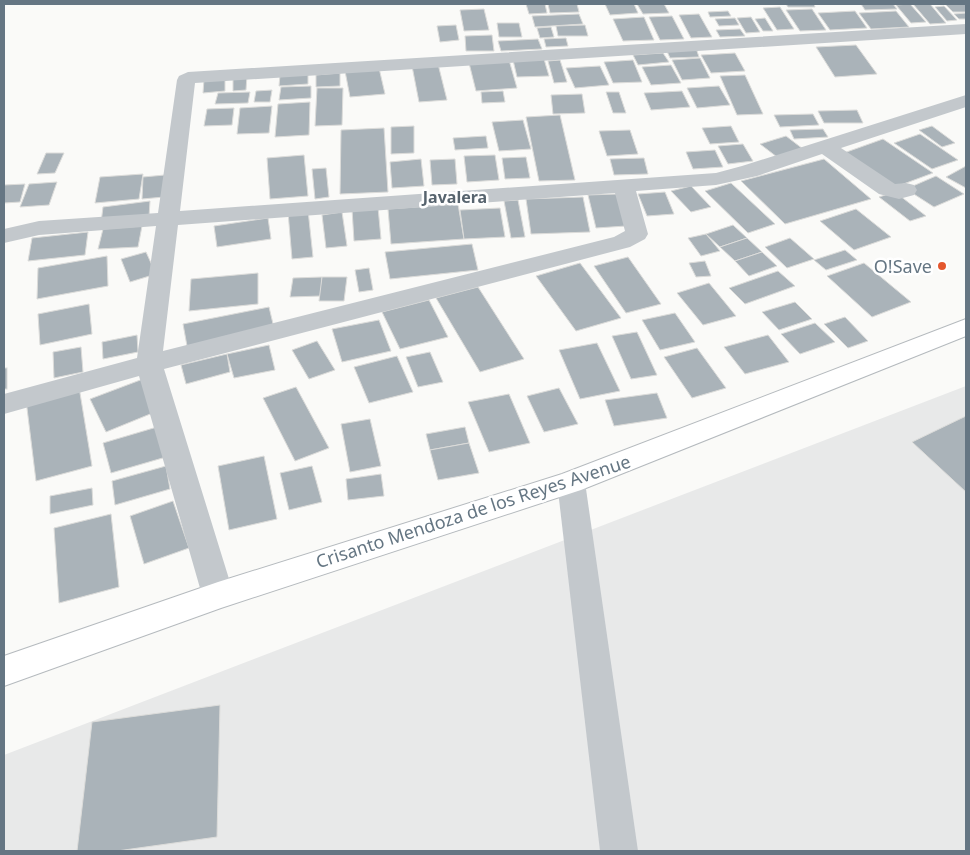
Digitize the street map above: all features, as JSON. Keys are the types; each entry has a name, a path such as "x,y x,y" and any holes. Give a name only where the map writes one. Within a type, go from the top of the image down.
{"main road":[{"name":"Crisanto Mendoza de los Reyes Avenue","path":"4,671 218,595 571,482 966,327"}],"street":[{"path":"218,595 149,364 184,83 186,80 195,76 966,29"},
{"path":"4,236 40,228 624,187 735,176 966,101"},
{"path":"826,147 887,189 899,192 906,190"},
{"path":"4,404 149,364 622,242 637,234 624,187"},
{"path":"571,482 619,851"}],"shaded area":[{"path":"966,386 966,851 4,851 4,755"}],"building":[{"path":"526,4 545,4 547,13 529,14"},
{"path":"548,4 577,4 579,12 550,13"},
{"path":"605,4 634,4 638,13 610,15"},
{"path":"637,4 664,4 669,13 643,14"},
{"path":"786,4 814,4 815,7 788,7"},
{"path":"861,4 893,4 897,9 865,10"},
{"path":"910,4 926,22 911,23 896,5"},
{"path":"913,4 930,4 946,23 930,24"},
{"path":"945,4 966,4 966,12 953,12"},
{"path":"944,6 957,20 947,21 935,7"},
{"path":"780,7 794,29 777,30 763,8"},
{"path":"484,9 489,30 464,31 460,10"},
{"path":"812,9 826,30 800,31 786,10"},
{"path":"728,11 731,16 710,17 708,12"},
{"path":"855,11 867,28 830,30 818,13"},
{"path":"896,11 909,27 871,29 859,13"},
{"path":"966,13 966,19 959,19 954,14"},
{"path":"579,14 583,24 535,27 532,16"},
{"path":"699,14 712,37 691,38 679,15"},
{"path":"672,16 684,39 660,40 649,17"},
{"path":"644,17 654,40 623,41 613,19"},
{"path":"751,17 760,32 746,33 737,18"},
{"path":"735,18 739,25 719,26 715,19"},
{"path":"765,18 773,31 763,31 755,19"},
{"path":"497,23 519,23 522,37 499,37"},
{"path":"456,25 459,40 440,42 437,26"},
{"path":"585,25 588,36 558,36 556,26"},
{"path":"551,27 554,37 540,38 537,28"},
{"path":"740,29 745,36 720,37 716,30"},
{"path":"492,35 494,51 466,51 465,36"},
{"path":"566,38 568,46 546,47 544,39"},
{"path":"538,39 542,49 501,51 498,41"},
{"path":"856,45 877,74 835,77 816,47"},
{"path":"696,48 699,57 670,58 666,49"},
{"path":"663,53 669,62 638,65 633,55"},
{"path":"735,53 745,71 711,73 701,55"},
{"path":"700,58 710,78 682,80 672,60"},
{"path":"544,59 549,76 517,77 513,60"},
{"path":"509,60 517,88 476,91 469,63"},
{"path":"560,60 567,82 554,83 548,61"},
{"path":"633,60 642,82 613,83 604,62"},
{"path":"438,64 447,100 419,102 412,66"},
{"path":"671,65 681,83 651,85 642,67"},
{"path":"600,66 609,85 575,88 566,68"},
{"path":"379,68 385,94 350,97 345,71"},
{"path":"340,73 340,86 316,87 316,75"},
{"path":"308,74 308,84 279,86 280,75"},
{"path":"247,75 246,90 233,91 233,77"},
{"path":"745,75 763,114 737,115 720,76"},
{"path":"225,78 225,91 203,93 204,79"},
{"path":"311,86 311,98 279,100 281,87"},
{"path":"719,86 730,105 697,108 687,88"},
{"path":"317,88 343,88 342,125 315,126"},
{"path":"272,90 270,102 254,102 256,91"},
{"path":"503,91 505,102 482,103 481,92"},
{"path":"682,91 690,107 651,110 644,93"},
{"path":"250,92 248,103 215,104 218,93"},
{"path":"606,92 619,92 626,113 613,113"},
{"path":"582,94 585,113 553,114 551,95"},
{"path":"310,102 309,135 275,137 278,104"},
{"path":"272,106 269,133 237,134 240,108"},
{"path":"234,108 232,125 204,126 207,109"},
{"path":"857,110 863,123 824,123 818,111"},
{"path":"813,114 819,125 780,127 774,115"},
{"path":"560,115 575,180 539,181 526,117"},
{"path":"523,120 531,149 499,151 492,122"},
{"path":"414,126 414,153 391,154 391,127"},
{"path":"731,126 739,142 710,144 702,128"},
{"path":"932,126 955,143 942,147 919,130"},
{"path":"384,128 388,192 340,194 341,130"},
{"path":"823,129 828,137 794,139 790,130"},
{"path":"630,130 638,154 607,156 599,131"},
{"path":"920,134 958,160 932,169 894,143"},
{"path":"486,136 488,148 455,150 453,138"},
{"path":"786,136 803,149 777,157 760,144"},
{"path":"883,139 933,173 890,189 841,154"},
{"path":"743,144 753,161 728,164 718,146"},
{"path":"715,150 723,167 693,169 686,152"},
{"path":"46,153 64,153 55,173 37,174"},
{"path":"304,155 308,196 270,199 267,158"},
{"path":"495,155 499,180 467,182 464,156"},
{"path":"526,157 530,178 505,179 502,158"},
{"path":"644,158 648,174 614,175 610,159"},
{"path":"421,159 424,186 392,188 390,162"},
{"path":"455,159 457,184 432,185 430,160"},
{"path":"824,159 871,199 785,224 741,181"},
{"path":"966,166 966,188 946,177"},
{"path":"326,168 329,197 315,199 312,169"},
{"path":"143,174 139,199 95,203 100,177"},
{"path":"165,175 164,197 142,199 143,177"},
{"path":"936,176 964,194 934,207 906,189"},
{"path":"57,182 49,205 20,207 29,184"},
{"path":"731,183 775,224 748,233 705,191"},
{"path":"25,184 20,202 4,203 4,185"},
{"path":"691,186 711,207 691,212 671,191"},
{"path":"665,192 674,214 647,216 638,194"},
{"path":"895,192 926,216 910,221 879,197"},
{"path":"617,194 626,226 596,228 588,195"},
{"path":"583,197 590,232 531,234 526,199"},
{"path":"518,200 525,237 511,238 504,201"},
{"path":"150,201 149,217 101,223 103,207"},
{"path":"458,204 464,239 391,244 388,209"},
{"path":"378,207 381,239 354,241 352,209"},
{"path":"500,208 505,237 464,239 460,210"},
{"path":"856,209 891,237 854,250 820,221"},
{"path":"308,210 313,257 292,259 288,212"},
{"path":"342,212 347,246 326,248 322,215"},
{"path":"268,218 271,239 217,247 214,226"},
{"path":"733,225 747,238 720,247 706,234"},
{"path":"142,226 138,247 98,249 103,229"},
{"path":"88,232 85,255 28,261 32,238"},
{"path":"706,234 720,251 701,256 688,238"},
{"path":"747,238 762,252 735,261 720,247"},
{"path":"790,238 814,259 787,268 765,247"},
{"path":"472,244 478,270 390,279 385,252"},
{"path":"845,250 857,260 826,270 814,260"},
{"path":"146,252 156,274 130,282 121,259"},
{"path":"762,252 777,266 749,276 735,261"},
{"path":"107,256 108,286 37,299 38,268"},
{"path":"628,257 661,304 626,313 594,266"},
{"path":"705,261 711,276 696,277 689,263"},
{"path":"580,263 621,318 576,331 536,276"},
{"path":"864,263 911,302 872,317 827,276"},
{"path":"369,268 373,290 359,292 355,270"},
{"path":"778,271 795,286 745,304 729,288"},
{"path":"258,273 258,304 189,311 191,279"},
{"path":"322,277 321,296 290,297 293,278"},
{"path":"322,277 347,277 344,301 319,301"},
{"path":"709,283 736,316 703,325 677,293"},
{"path":"478,287 524,359 480,372 436,298"},
{"path":"429,300 448,337 400,349 382,312"},
{"path":"795,302 812,319 779,330 762,312"},
{"path":"89,304 92,334 40,345 38,314"},
{"path":"269,307 274,328 187,346 183,324"},
{"path":"675,313 695,342 660,350 642,320"},
{"path":"845,317 868,341 848,348 824,324"},
{"path":"379,320 391,351 342,362 332,329"},
{"path":"815,323 835,342 800,354 781,334"},
{"path":"637,332 657,375 631,379 612,336"},
{"path":"137,335 138,352 103,359 102,342"},
{"path":"768,335 789,362 745,374 724,347"},
{"path":"317,341 335,370 309,379 292,350"},
{"path":"597,343 620,391 580,399 559,350"},
{"path":"269,345 275,370 234,378 227,354"},
{"path":"81,347 83,372 54,378 53,352"},
{"path":"697,348 726,388 692,398 664,357"},
{"path":"430,352 443,382 418,387 406,357"},
{"path":"227,354 230,372 186,384 181,365"},
{"path":"397,356 413,392 369,403 354,367"},
{"path":"4,368 7,368 7,389 4,389"},
{"path":"143,379 160,410 106,432 90,399"},
{"path":"79,387 92,466 36,481 26,400"},
{"path":"296,387 329,448 295,461 263,398"},
{"path":"559,388 578,424 544,432 527,396"},
{"path":"657,393 667,418 614,426 605,400"},
{"path":"509,394 530,443 489,452 468,402"},
{"path":"966,416 966,492 912,442"},
{"path":"370,419 381,466 350,472 341,424"},
{"path":"157,427 166,457 111,473 103,443"},
{"path":"465,427 469,443 430,450 426,434"},
{"path":"469,443 479,473 438,480 430,450"},
{"path":"264,456 277,519 229,530 218,466"},
{"path":"166,466 170,489 115,505 112,481"},
{"path":"312,466 322,502 289,510 280,473"},
{"path":"381,474 384,496 348,500 346,479"},
{"path":"92,488 93,505 50,514 50,496"},
{"path":"173,501 189,548 144,564 130,516"},
{"path":"111,514 119,587 59,603 54,528"},
{"path":"220,705 217,837 117,851 77,851 92,722"}],"place":[{"name":"O!Save","path":"942,266"}],"district":[{"name":"Javalera","path":"455,197"}]}
